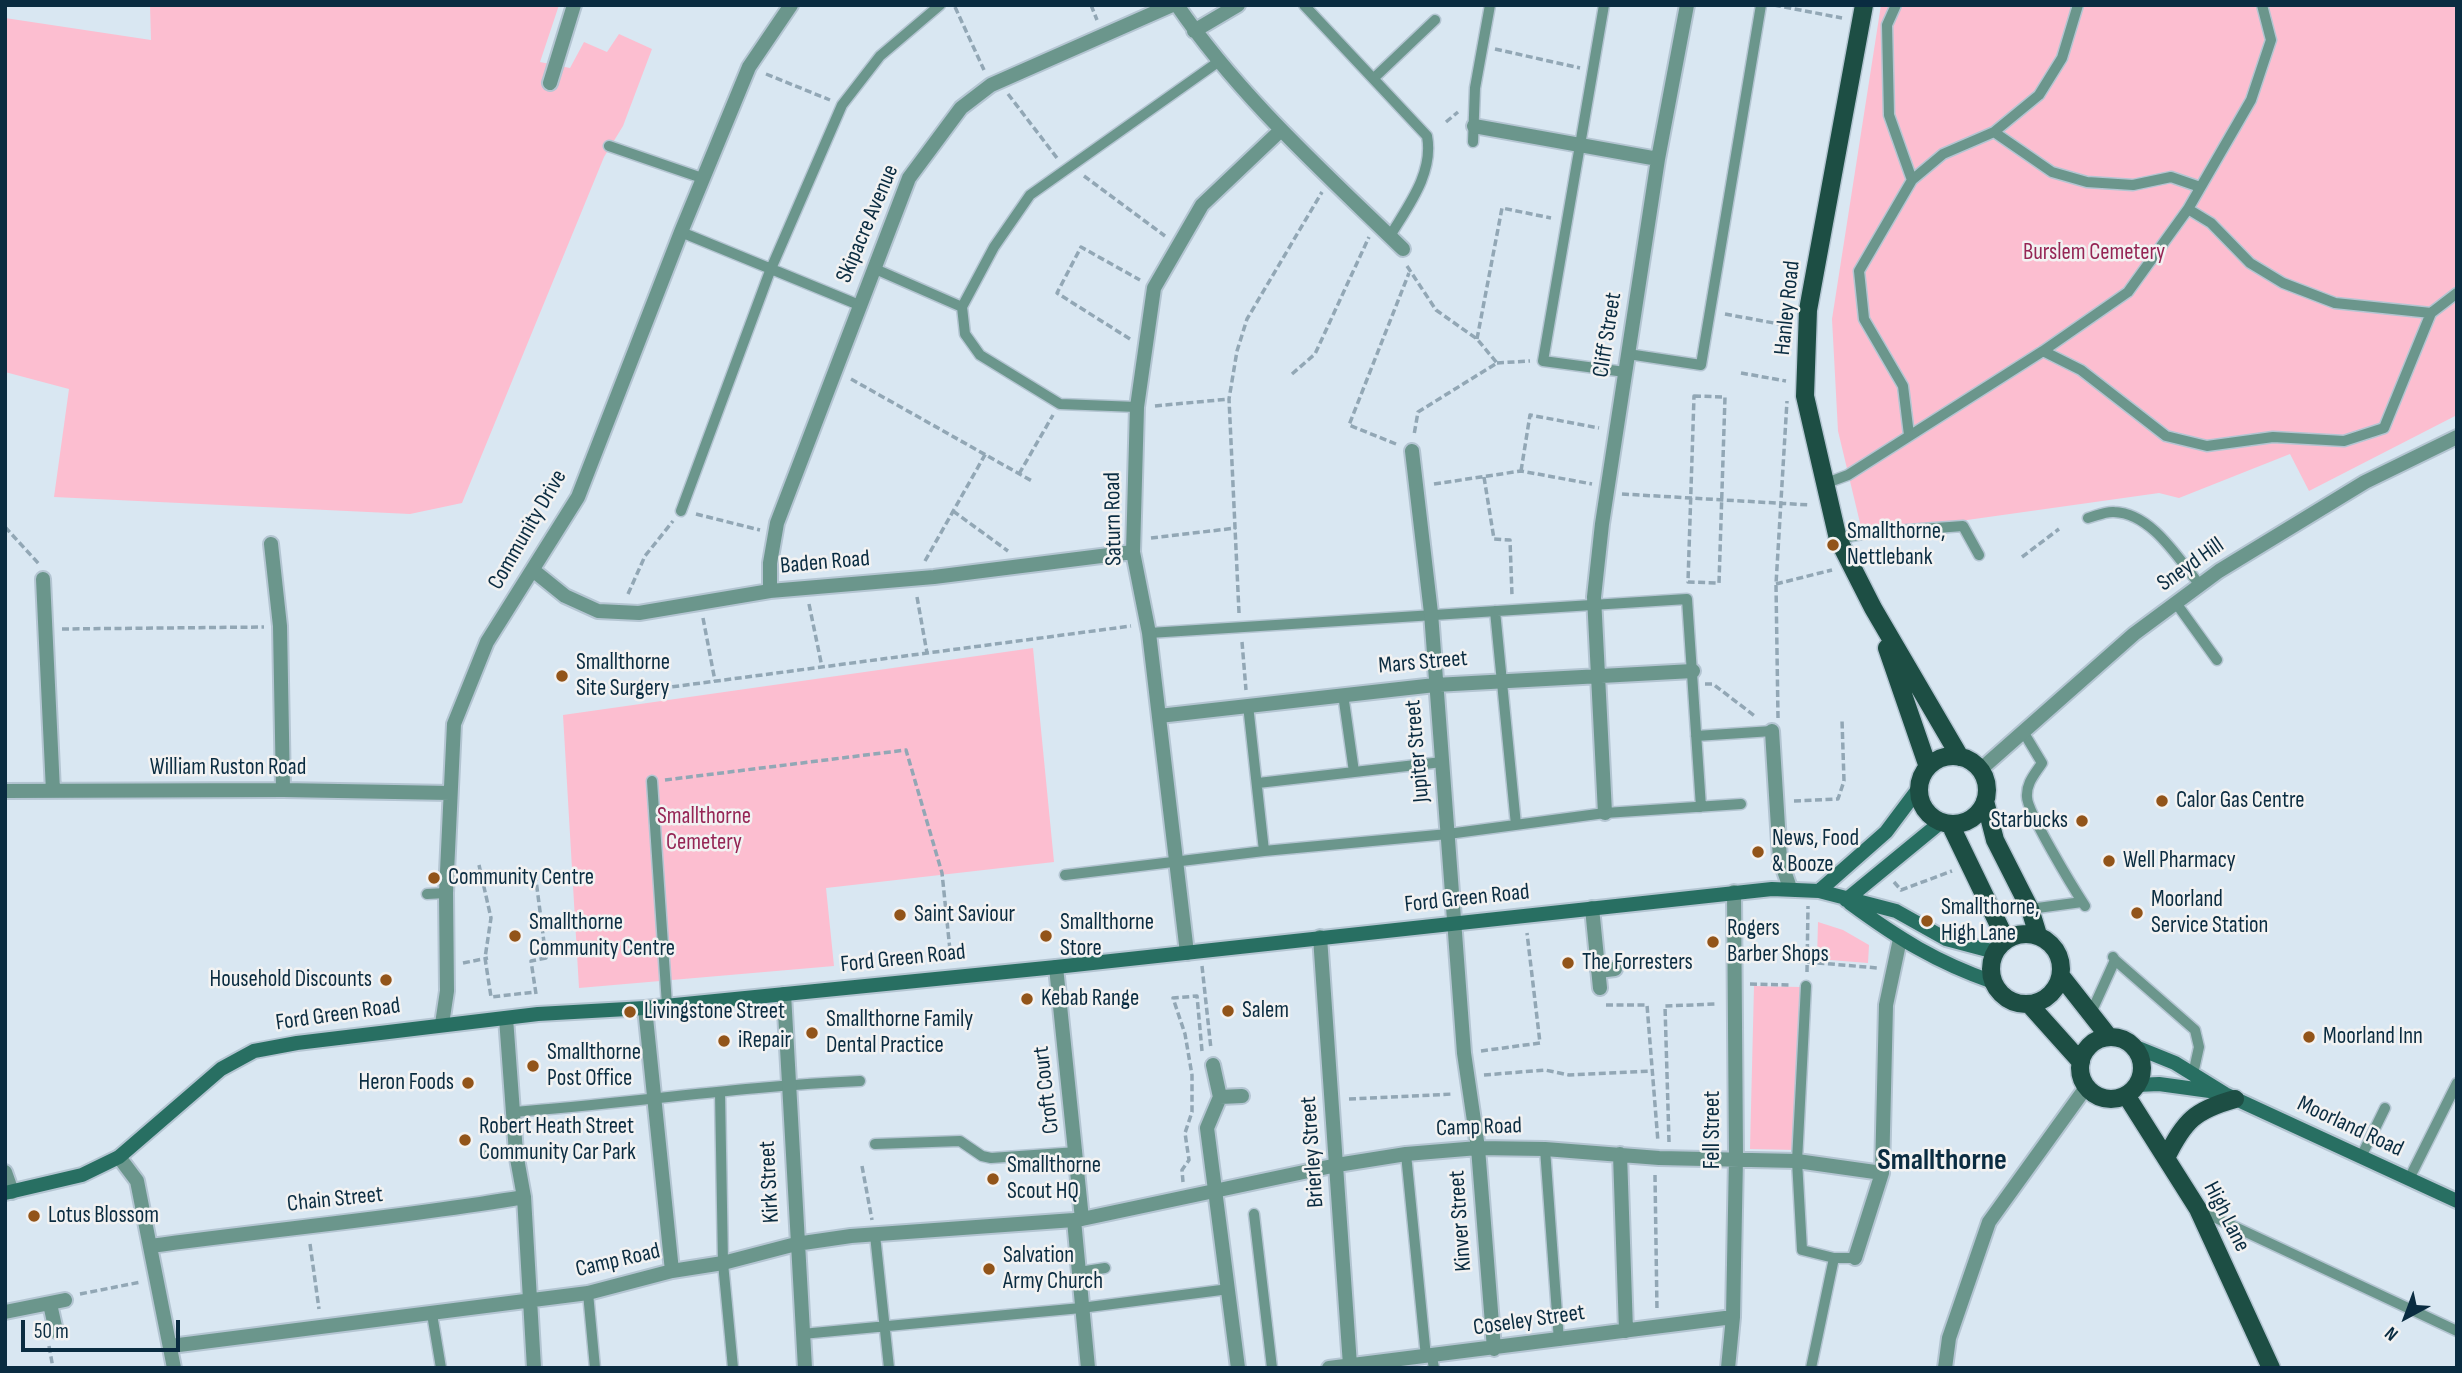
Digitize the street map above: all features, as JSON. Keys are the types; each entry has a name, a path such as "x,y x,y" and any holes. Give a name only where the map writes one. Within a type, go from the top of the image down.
{"main road":[{"name":"Hanley Road","path":"1863,14 1808,310 1805,390 1838,539 1873,608 1959,757"},
{"name":"Hanley Road","path":"1873,608 1928,767"},
{"path":"1814,891 1886,832 1919,788 1928,767 1943,757 1959,757 1980,770 1985,780 1984,802 1995,840 2029,909 2038,935"},
{"path":"1919,788 1924,807 1946,823 1970,864 2000,946"},
{"path":"1846,900 1946,823 1971,818 1984,802"},
{"name":"Ford Green Road","path":"9,1192 82,1175 119,1157 222,1069 254,1051 297,1043 442,1024 538,1014 645,1008 1056,967 1734,892 1790,888 1846,900"},
{"path":"1846,900 1896,911 1946,939 2000,946"},
{"path":"1846,900 1900,939 1947,965 1993,982 2008,999 2029,1004 2046,998 2056,988 2061,976 2059,955 2048,941 2038,935 2017,935 2000,946 1991,970 1993,982"},
{"path":"2061,976 2109,1037 2133,1046 2141,1060 2141,1075 2132,1090 2102,1097 2087,1086 2082,1077 2081,1062 2090,1046 2109,1037"},
{"path":"2029,1004 2081,1062"},
{"name":"Moorland Road","path":"2133,1046 2193,1074 2230,1096 2457,1201"},
{"name":"Moorland Road","path":"2132,1090 2159,1084 2230,1096"},
{"name":"High Lane","path":"2132,1090 2166,1158 2198,1209 2271,1368"},
{"path":"2166,1158 2179,1132 2194,1115 2230,1096"}],"street":[{"path":"550,83 574,5"},
{"name":"Community Drive","path":"442,1024 447,967 446,893 454,724 487,642 578,497 702,178 750,67 791,5"},
{"path":"1174,5 1219,62 1281,130 1404,249"},
{"name":"Skipacre Avenue","path":"770,591 775,534 909,178 961,108 994,83 1174,5"},
{"path":"1194,31 1238,5"},
{"name":"Cliff Street","path":"1605,813 1594,605 1607,490 1625,372 1658,159 1686,5"},
{"path":"1474,126 1658,159"},
{"name":"Saturn Road","path":"1194,952 1178,862 1148,629 1133,546 1137,407 1154,288 1202,205 1281,130"},
{"name":"Sneyd Hill","path":"1980,770 2134,634 2200,585 2365,482 2457,437"},
{"name":"Jupiter Street","path":"1412,451 1431,613 1454,922"},
{"path":"271,544 280,626 283,790"},
{"name":"Baden Road","path":"534,571 565,596 598,611 639,613 770,591 1028,565 1133,546"},
{"path":"43,579 53,791"},
{"name":"Mars Street","path":"1159,716 1343,694 1500,680 1597,674 1693,678"},
{"path":"1772,731 1773,802 1780,859 1790,888"},
{"name":"William Ruston Road","path":"5,791 283,790 450,793"},
{"name":"Fell Street","path":"1728,1368 1734,1317 1734,892"},
{"path":"1592,908 1600,988"},
{"name":"Kinver Street","path":"1454,922 1466,1076 1478,1148 1494,1349"},
{"name":"Brierley Street","path":"1320,937 1350,1365"},
{"path":"1855,1258 1882,1173 1886,1005 1900,939"},
{"name":"Croft Court","path":"1056,967 1077,1152 1079,1272 1088,1368"},
{"path":"1598,971 1615,969"},
{"name":"Kirk Street","path":"784,994 805,1368"},
{"path":"645,1008 672,1270"},
{"path":"506,1018 516,1153 524,1198 534,1368"},
{"path":"1213,1065 1220,1097 1207,1128 1238,1368"},
{"path":"1945,1368 1949,1338 1989,1222 2087,1086"},
{"path":"1220,1097 1242,1096"},
{"name":"Camp Road","path":"171,1346 588,1293 672,1270 723,1263 796,1244 1078,1219 1337,1165 1406,1154 1478,1148 1545,1149 1661,1158 1736,1157 1797,1161 1882,1173"},
{"path":"1620,1154 1626,1331"},
{"path":"119,1157 137,1181 174,1368"},
{"path":"5,1172 9,1192"},
{"name":"Chain Street","path":"150,1246 307,1225 426,1213 524,1198"},
{"path":"5,1312 65,1300"},
{"path":"50,1304 56,1331"},
{"name":"Coseley Street","path":"1329,1368 1431,1361 1494,1349 1734,1317"}],"lane":[{"path":"681,511 770,271 842,105 880,56 940,5"},
{"path":"1304,5 1427,136 1431,156 1415,194 1390,236"},
{"path":"1473,142 1475,88 1490,5"},
{"path":"1604,5 1582,146 1543,361 1625,372"},
{"path":"1628,354 1701,365 1761,5"},
{"path":"1896,5 1887,25 1889,115 1912,180"},
{"path":"1909,435 1903,386 1864,319 1859,271 1912,180 1942,154 1994,132 2039,95 2062,58 2078,5"},
{"path":"1824,484 1848,475 2043,351 2128,292 2188,209 2251,100 2271,40 2262,5"},
{"path":"1374,78 1435,20"},
{"path":"1137,407 1060,404 979,355 965,334 962,307 994,247 1030,195 1219,62"},
{"path":"1994,132 2052,172 2087,182 2133,185 2171,177 2200,187"},
{"path":"609,146 702,178"},
{"path":"2188,209 2211,223 2250,264 2283,283 2335,303 2431,313"},
{"path":"681,232 859,306"},
{"path":"873,268 962,307"},
{"path":"2043,351 2081,370 2166,436 2207,446 2273,436 2344,441 2384,428 2431,313 2457,293"},
{"path":"2088,518 2115,512 2144,524 2155,532 2200,585"},
{"path":"1838,539 1868,533 1963,526 1979,555"},
{"path":"1148,629 1240,628 1431,613 1688,599 1701,807"},
{"path":"2176,603 2217,660"},
{"path":"1495,611 1516,825"},
{"path":"1343,694 1353,772"},
{"path":"1248,705 1264,850"},
{"path":"1696,736 1772,731"},
{"path":"2024,733 2042,763 2029,781 2026,799 2084,904 2029,909"},
{"path":"1258,783 1441,762"},
{"path":"652,781 667,1005"},
{"path":"1065,875 1264,850 1448,834 1605,813 1741,804"},
{"path":"427,894 446,893"},
{"path":"2091,1013 2114,958 2195,1030 2199,1047 2193,1074"},
{"path":"1806,986 1797,1161 1802,1250 1834,1258 1855,1258"},
{"path":"514,1112 655,1101 788,1084 860,1081"},
{"path":"2409,1179 2457,1083"},
{"path":"720,1093 723,1263 733,1368"},
{"path":"2361,1157 2385,1108"},
{"path":"875,1144 960,1140 982,1156 990,1158 1077,1152"},
{"path":"1545,1149 1559,1341"},
{"path":"489,1154 516,1153"},
{"path":"1406,1154 1431,1361"},
{"path":"2198,1209 2457,1331"},
{"path":"1254,1214 1272,1368"},
{"path":"874,1235 889,1368"},
{"path":"1811,1368 1834,1258"},
{"path":"1079,1272 1105,1268"},
{"path":"802,1334 884,1324 1081,1308 1229,1289"},
{"path":"588,1293 595,1368"},
{"path":"432,1314 441,1368"}],"path":[{"path":"954,5 994,83 1069,168 1178,246"},
{"path":"1774,5 1863,14"},
{"path":"1483,46 1594,72"},
{"path":"750,67 842,105"},
{"path":"1248,705 1240,628 1230,399 1247,319 1331,178"},
{"path":"1477,339 1502,208 1567,221"},
{"path":"1292,374 1315,354 1376,222"},
{"path":"1145,348 1057,293 1081,247 1154,288"},
{"path":"1497,363 1477,339 1436,310 1409,273 1349,425 1412,451 1418,412 1497,363 1543,361"},
{"path":"1709,312 1807,330"},
{"path":"835,370 1032,481"},
{"path":"1741,373 1805,390"},
{"path":"1780,714 1776,584 1785,402 1805,390"},
{"path":"1694,396 1725,397 1721,501 1719,583 1688,582 1694,396"},
{"path":"1137,407 1230,399"},
{"path":"1019,474 1060,404"},
{"path":"1521,471 1530,415 1616,431"},
{"path":"927,653 915,578 986,453"},
{"path":"1414,486 1521,471 1607,490 1691,499 1830,507"},
{"path":"1484,477 1494,539 1510,540 1511,596 1525,597"},
{"path":"620,612 645,556 681,511 775,534"},
{"path":"953,511 1028,565"},
{"path":"5,527 42,567 43,579"},
{"path":"1133,546 1236,528"},
{"path":"2022,557 2059,529"},
{"path":"1776,584 1850,564"},
{"path":"806,588 822,667"},
{"path":"700,603 715,681"},
{"path":"46,629 280,626"},
{"path":"640,691 927,653 1148,629"},
{"path":"1693,678 1713,684 1772,731"},
{"path":"1773,802 1838,799 1844,781 1842,720"},
{"path":"652,781 906,750 942,873 953,976"},
{"path":"1884,870 1901,890 1970,864"},
{"path":"479,866 491,918 486,958 491,998 535,992"},
{"path":"536,880 546,958 531,961 538,1014"},
{"path":"1735,984 1806,986 1814,891"},
{"path":"1464,1053 1540,1043 1524,917"},
{"path":"1194,952 1213,1065"},
{"path":"447,967 486,958"},
{"path":"1807,962 1894,969"},
{"path":"1184,1196 1182,1170 1189,1160 1185,1133 1192,1112 1192,1075 1185,1034 1173,998 1196,996 1203,1058 1213,1065"},
{"path":"1657,1327 1665,1006 1735,1003"},
{"path":"1601,1005 1647,1005 1661,1158"},
{"path":"1466,1076 1545,1070 1569,1075 1653,1071"},
{"path":"1333,1100 1469,1093"},
{"path":"862,1167 874,1235"},
{"path":"307,1225 321,1325"},
{"path":"65,1300 85,1292 157,1279"}],"green space":[{"path":"150,5 559,5 540,62 570,68 584,42 607,52 619,34 652,49 623,126 604,157 462,503 410,514 54,497 69,389 5,372 5,18 151,40"},
{"name":"Burslem Cemetery","path":"1881,5 2457,5 2457,415 2309,491 2290,454 2179,498 2159,493 1960,521 1861,527 1838,431 1832,319"},
{"name":"Smallthorne Cemetery","path":"1033,648 1054,862 826,888 834,966 579,988 563,715"},
{"path":"1818,922 1843,930 1869,945 1868,963 1817,959"},
{"path":"1754,986 1800,987 1796,1150 1750,1149"}],"place":[{"name":"Smallthorne, Nettlebank","path":"1833,545"},
{"name":"Smallthorne Site Surgery","path":"562,676"},
{"name":"Calor Gas Centre","path":"2162,801"},
{"name":"Starbucks","path":"2082,821"},
{"name":"News, Food & Booze","path":"1758,852"},
{"name":"Well Pharmacy","path":"2109,861"},
{"name":"Community Centre","path":"434,878"},
{"name":"Moorland Service Station","path":"2137,913"},
{"name":"Saint Saviour","path":"900,915"},
{"name":"Smallthorne, High Lane","path":"1927,921"},
{"name":"Smallthorne Community Centre","path":"515,936"},
{"name":"Smallthorne Store","path":"1046,936"},
{"name":"Rogers Barber Shops","path":"1713,942"},
{"name":"The Forresters","path":"1568,963"},
{"name":"Household Discounts","path":"386,980"},
{"name":"Kebab Range","path":"1027,999"},
{"name":"Salem","path":"1228,1011"},
{"name":"Livingstone Street","path":"630,1012"},
{"name":"Smallthorne Family Dental Practice","path":"812,1033"},
{"name":"Moorland Inn","path":"2309,1037"},
{"name":"iRepair","path":"724,1041"},
{"name":"Smallthorne Post Office","path":"533,1066"},
{"name":"Heron Foods","path":"468,1083"},
{"name":"Robert Heath Street Community Car Park","path":"465,1140"},
{"name":"Smallthorne Scout HQ","path":"993,1179"},
{"name":"Lotus Blossom","path":"34,1216"},
{"name":"Salvation Army Church","path":"989,1269"}],"district":[{"name":"Smallthorne","path":"1942,1161"}]}
